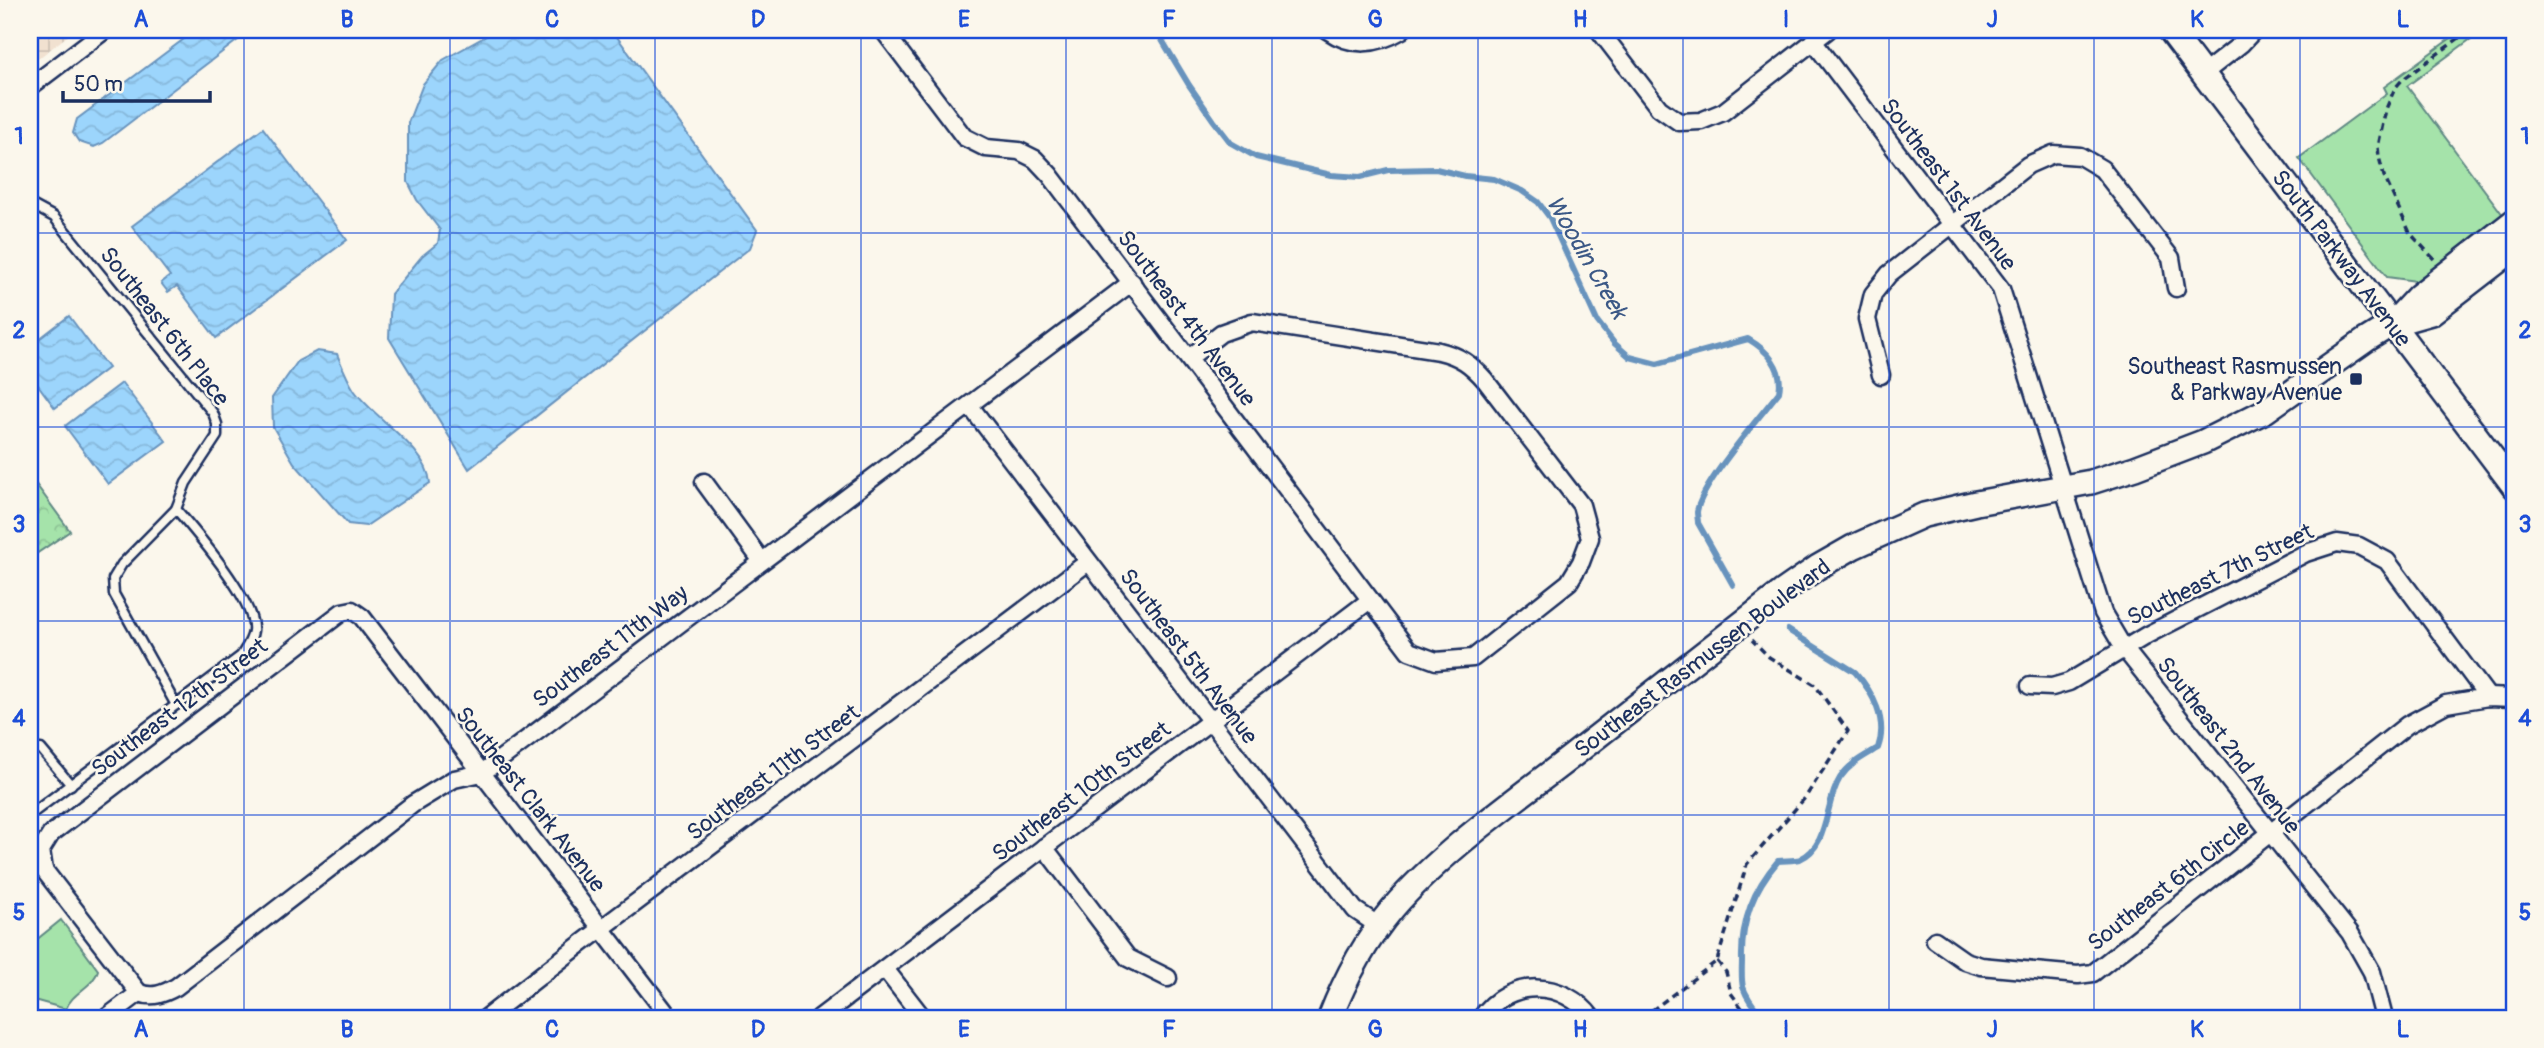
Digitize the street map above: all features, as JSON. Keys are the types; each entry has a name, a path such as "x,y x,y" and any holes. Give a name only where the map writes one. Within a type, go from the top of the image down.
{"street":[{"path":"30,87 105,30"},
{"name":"Southeast 4th Avenue","path":"883,30 964,136 986,148 1019,151 1035,159 1050,174 1409,651 1436,662 1474,658 1569,582 1581,562 1590,538 1581,505 1485,380 1473,366 1457,356 1252,322 1221,333 1189,358"},
{"path":"1327,30 1351,42 1369,44 1385,40 1402,30"},
{"path":"1599,30 1659,108 1679,122 1701,121 1723,112 1828,30"},
{"name":"South Parkway Avenue","path":"2171,30 2514,486"},
{"path":"2203,74 2241,44 2254,30"},
{"path":"2510,30 2514,35"},
{"name":"Southeast 1st Avenue","path":"1813,41 2001,289 2063,487"},
{"path":"1881,375 1867,318 1873,294 1889,274 2028,165 2053,154 2080,156 2102,169 2171,258 2176,288"},
{"path":"2392,324 2418,296 2514,221"},
{"path":"2392,324 2431,313 2514,249"},
{"name":"Southeast 11th Way","path":"139,993 148,996 161,995 176,987 413,804 454,779 482,773 1132,282"},
{"name":"Southeast Rasmussen Boulevard","path":"1330,1018 1347,978 1379,926 1408,891 1460,846 1738,626 1818,567 1897,526 1946,509 2122,473 2203,442 2243,423 2290,395 2392,324"},
{"name":"Southeast 5th Avenue","path":"970,406 1355,910 1379,926"},
{"path":"704,482 761,560"},
{"name":"Southeast 2nd Avenue","path":"2063,487 2103,613 2123,647 2358,946 2376,985 2384,1018"},
{"name":"Southeast 7th Street","path":"2030,687 2052,687 2069,682 2123,647 2306,553 2337,543 2359,546 2387,561 2488,697"},
{"name":"Southeast 11th Street","path":"486,1018 1088,562"},
{"name":"Southeast 10th Street","path":"820,1018 1370,600"},
{"name":"Southeast Clark Avenue","path":"352,610 362,617 670,1018"},
{"name":"Southeast 12th Street","path":"139,993 44,870 41,850 51,834 342,612 352,610"},
{"name":"Southeast 6th Circle","path":"1936,940 1965,961 1981,966 2078,975 2093,973 2407,725 2446,704 2488,697 2514,698"},
{"path":"1044,847 1128,958 1168,978"},
{"path":"885,969 923,1018"},
{"path":"1481,1018 1502,998 1520,990 1547,988 1567,994 1584,1007 1592,1018"},
{"path":"106,1018 139,993"}],"lane":[{"name":"Southeast 6th Place","path":"30,204 54,217 213,413 217,436 186,483 176,509"},
{"path":"30,815 71,785 241,656 254,630 239,591 200,536 176,509 122,564 113,579 114,594 176,705"},
{"path":"30,749 41,750 71,785"}],"path":[{"path":"2439,266 2410,233 2384,176 2378,147 2386,109 2395,88 2470,30"},
{"path":"2487,30 2492,30"},
{"path":"1642,1018 1717,961 1747,864 1805,798 1848,731 1815,685 1769,657 1738,626"},
{"path":"1717,961 1726,972 1731,992 1749,1018"}],"shaded area":[{"path":"30,30 75,30 30,65"}],"green space":[{"path":"2462,30 2483,30 2407,86 2503,215 2416,281 2387,277 2299,158 2387,93 2384,87"},
{"path":"30,476 70,531 30,558"},
{"path":"61,920 98,970 92,981 73,998 66,1009 30,999 30,945"}],"water":[{"path":"196,30 251,30 103,143 94,147 79,142 73,133 77,119"},
{"path":"497,30 612,30 757,230 750,248 469,469 389,338 391,294 422,256 438,243 440,230 417,200 408,182 408,123 423,84 443,60"},
{"path":"263,128 347,240 216,338 177,286 168,292 161,283 170,276 132,226"},
{"path":"69,316 108,368 55,408 30,374 30,346"},
{"path":"317,351 337,354 354,390 410,446 427,470 430,483 366,526 348,524 294,463 273,427 272,398 298,361"},
{"path":"122,383 166,441 108,484 65,426"}],"waterway":[{"name":"Woodin Creek","path":"1156,30 1189,85 1231,143 1256,157 1331,175 1360,177 1388,170 1436,169 1494,179 1522,191 1538,202 1550,218 1597,321 1614,343 1630,357 1657,364 1748,339 1762,349 1779,375 1779,392 1720,469 1701,500 1697,512 1698,523 1733,585"},
{"name":"Woodin Creek","path":"1763,1018 1747,996 1742,981 1744,932 1755,895 1778,861 1800,859 1810,853 1822,834 1840,778 1852,764 1878,748 1881,738 1877,707 1855,672 1788,630"}],"place":[{"name":"Southeast Rasmussen & Parkway Avenue","path":"2356,379"}]}
